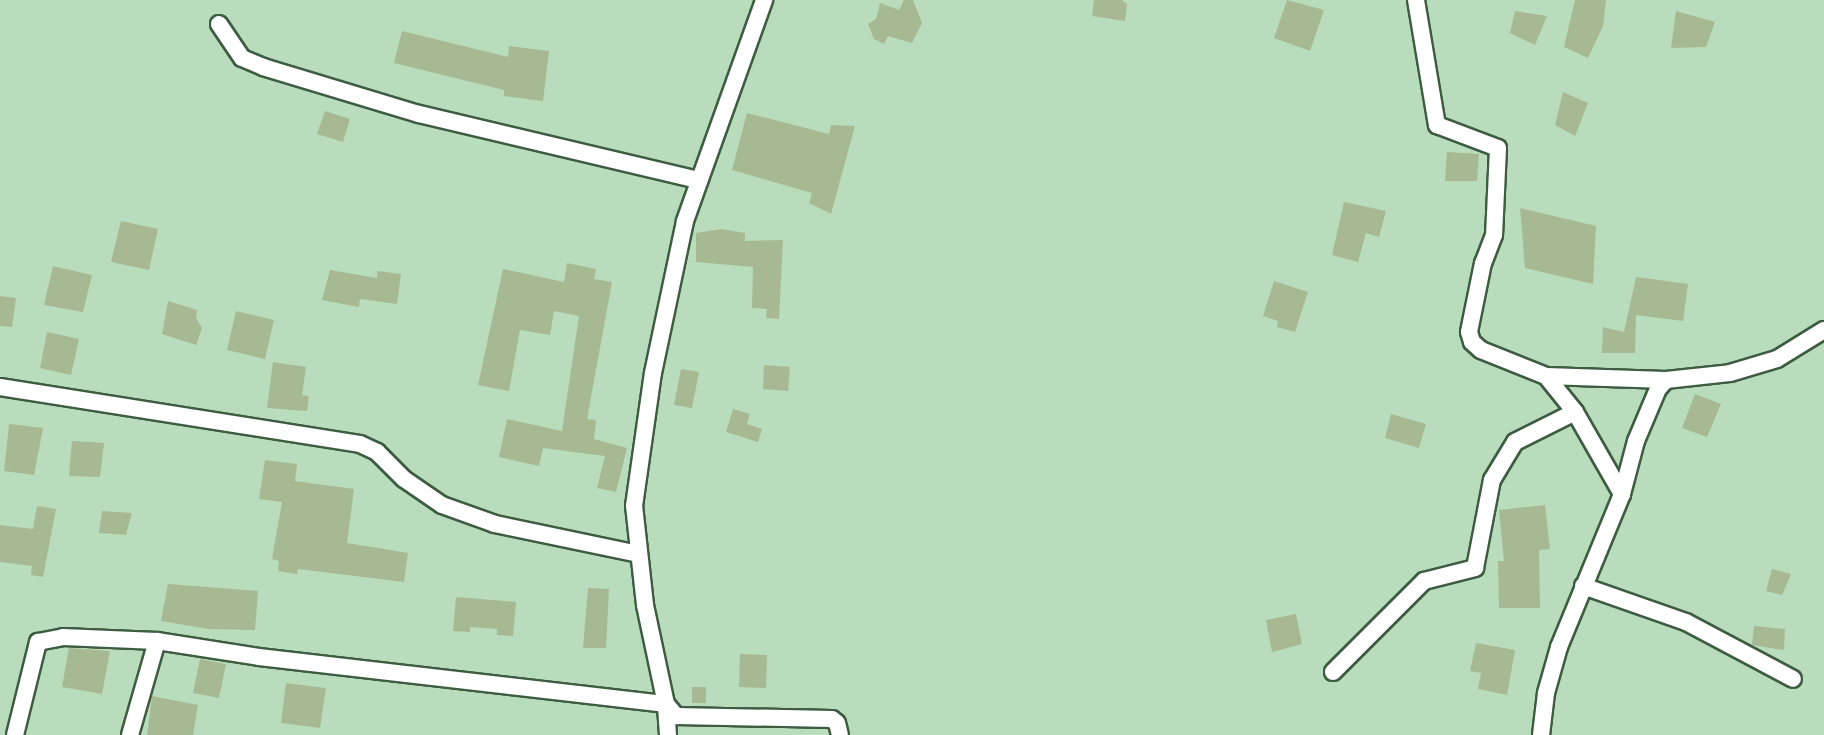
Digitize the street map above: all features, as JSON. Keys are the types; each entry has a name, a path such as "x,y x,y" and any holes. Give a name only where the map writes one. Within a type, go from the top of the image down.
{"street":[{"path":"668,735 666,704 638,554 634,506 653,373 685,221 764,0"},
{"path":"1416,0 1437,125 1498,148 1494,235 1483,262 1469,332 1472,342 1480,350 1546,376 1666,380 1730,373 1777,359 1824,330"},
{"path":"219,24 242,58 263,67 419,114 699,180"},
{"path":"1546,376 1575,412 1622,494"},
{"path":"1542,735 1546,693 1558,647 1622,494 1636,441 1658,389 1666,380"},
{"path":"0,387 360,444 377,452 404,479 442,505 495,524 638,554"},
{"path":"1333,672 1424,581 1475,568 1492,480 1515,442 1575,412"},
{"path":"1583,586 1686,622 1793,679"},
{"path":"15,735 38,642 63,637 157,641 259,657 666,704 676,716 832,719 837,723 840,735"},
{"path":"130,735 157,641"}],"building":[{"path":"904,0 913,0 922,23 912,43 888,36 884,44 874,39 868,24 876,19 880,3 899,10"},
{"path":"1094,0 1122,0 1127,4 1125,21 1092,16"},
{"path":"1287,0 1324,10 1310,51 1274,38"},
{"path":"1575,0 1606,0 1603,26 1588,58 1564,47"},
{"path":"1515,11 1547,16 1535,45 1510,33"},
{"path":"1676,11 1715,22 1706,47 1671,48"},
{"path":"402,31 508,57 509,46 549,51 543,101 504,96 504,90 394,63"},
{"path":"1563,92 1588,103 1575,136 1555,125"},
{"path":"325,111 350,119 343,142 317,134"},
{"path":"747,113 829,134 831,125 855,126 831,214 809,203 812,193 732,170"},
{"path":"1447,152 1479,154 1477,181 1445,181"},
{"path":"1344,202 1386,211 1379,237 1366,233 1358,262 1332,255"},
{"path":"1520,208 1596,226 1593,284 1525,268"},
{"path":"121,221 158,229 149,270 111,262"},
{"path":"722,229 745,233 745,241 783,240 779,319 766,318 767,309 752,308 753,267 696,262 696,233"},
{"path":"567,263 596,269 594,279 612,282 587,419 596,420 594,439 627,448 616,492 597,488 605,456 543,448 539,466 499,457 507,419 562,431 579,316 554,311 550,335 520,330 509,391 478,385 503,269 564,282"},
{"path":"53,266 92,275 83,312 44,305"},
{"path":"330,270 377,278 377,271 401,274 397,304 360,299 359,307 322,300"},
{"path":"1636,277 1688,284 1683,321 1636,315 1635,353 1602,353 1603,327 1624,332"},
{"path":"1274,281 1308,292 1295,332 1277,327 1278,321 1263,316"},
{"path":"0,296 16,298 12,327 0,326"},
{"path":"168,301 197,310 196,318 202,328 196,345 162,334"},
{"path":"236,311 274,320 265,359 227,350"},
{"path":"47,332 79,339 71,375 40,368"},
{"path":"273,362 306,367 302,395 309,396 307,411 267,408"},
{"path":"764,365 790,367 788,391 763,389"},
{"path":"681,369 699,372 692,408 674,405"},
{"path":"1695,394 1721,404 1707,437 1682,428"},
{"path":"733,409 750,414 747,424 762,429 758,442 726,432"},
{"path":"1391,414 1426,424 1419,448 1385,438"},
{"path":"9,424 43,428 34,475 4,471"},
{"path":"72,441 104,443 100,477 69,476"},
{"path":"265,460 297,464 295,481 354,489 347,543 408,553 404,582 298,569 297,574 278,571 279,561 272,559 282,502 259,499"},
{"path":"1545,505 1550,549 1539,550 1540,608 1499,608 1498,561 1504,561 1499,510"},
{"path":"37,506 56,509 43,577 31,575 32,566 0,562 0,525 33,529"},
{"path":"102,511 132,513 126,535 99,533"},
{"path":"1772,569 1791,574 1782,595 1766,591"},
{"path":"168,584 258,591 255,630 208,629 161,621"},
{"path":"588,588 609,589 606,648 583,648"},
{"path":"456,597 516,602 513,636 497,635 497,629 470,627 470,632 453,631"},
{"path":"1296,614 1302,644 1272,652 1266,620"},
{"path":"1754,626 1785,629 1784,650 1752,645"},
{"path":"1476,643 1515,650 1507,695 1478,689 1481,673 1470,671"},
{"path":"69,648 110,651 102,694 62,687"},
{"path":"740,654 767,655 766,688 739,687"},
{"path":"200,659 226,664 219,698 193,693"},
{"path":"286,683 326,688 320,728 281,723"},
{"path":"692,687 706,687 706,703 692,703"},
{"path":"152,696 198,705 193,735 147,735"}]}
